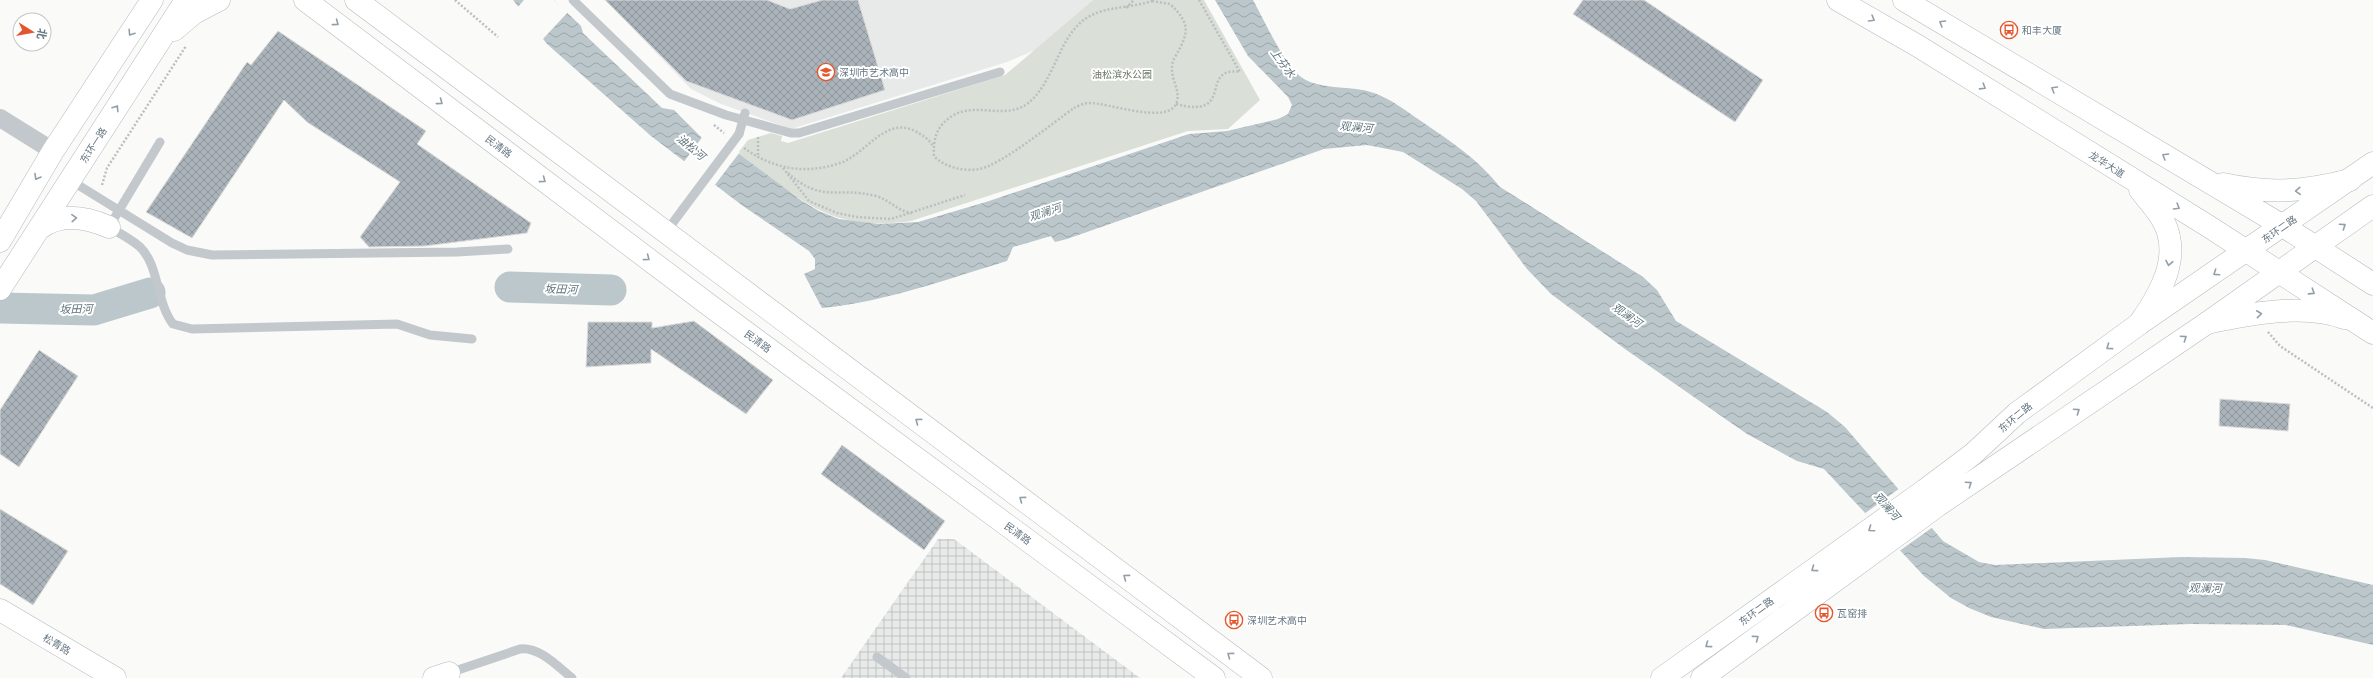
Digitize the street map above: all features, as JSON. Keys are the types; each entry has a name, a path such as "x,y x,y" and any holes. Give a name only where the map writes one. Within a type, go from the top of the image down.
{"main road":[{"path":"0,241 53,151 152,0"},
{"name":"东环一路","path":"0,290 186,0"},
{"path":"155,48 194,13 219,0"},
{"path":"356,0 1262,678"},
{"name":"龙华大道","path":"1838,0 1918,46 2248,251 2366,328"},
{"path":"1904,0 2283,226 2373,284"},
{"name":"民清路","path":"305,1 709,305 1214,678"},
{"name":"东环二路","path":"1931,498 1973,454 2017,413 2139,324 2248,251 2373,163"},
{"path":"2132,180 2163,220 2169,236 2171,253 2160,290 2139,324"},
{"path":"2207,181 2249,190 2301,191 2350,180"},
{"name":"东环二路","path":"1662,678 1851,555 1931,498 2207,323 2313,246 2373,206"},
{"path":"39,229 53,221 77,217 92,219 114,218"},
{"path":"2207,323 2259,313 2298,312 2340,316 2366,328"},
{"name":"东环二路","path":"1702,678 1851,555"},
{"name":"松青路","path":"0,610 115,678"}],"street":[{"path":"0,118 53,151"}],"lane":[{"path":"573,0 670,94 799,133 1000,72"},
{"path":"666,232 739,134 744,116"},
{"path":"114,218 160,142"},
{"path":"70,180 114,218 129,239 144,252 168,317 174,324 181,327 192,329 397,324 430,335 472,338"},
{"path":"114,218 187,250 212,255 458,252 508,249"},
{"path":"441,675 520,649 529,648 538,651 572,678"},
{"path":"877,657 906,678"}],"path":[{"path":"455,0 498,37"},
{"path":"1126,8 1134,0"},
{"path":"1176,104 1190,107 1203,107 1212,100 1216,86 1223,75 1228,72 1240,72 1199,0"},
{"path":"1152,1 1161,1 1170,4 1179,12 1186,23 1187,34 1171,68 1177,95 1176,104 1172,109 1161,113 1087,103 1074,108 1007,156 980,169 962,169 940,163 934,156 933,146 936,133 942,123 954,114 968,109 1014,111 1027,104 1038,92 1054,68 1060,51 1079,26 1095,14 1112,8 1126,8 1152,1"},
{"path":"102,186 107,168 189,42"},
{"path":"783,168 810,169 841,163 852,157 887,131 900,127 921,134 930,140 933,146"},
{"path":"758,135 758,158 783,168 809,189 822,193 869,194 879,197 903,212 913,213"},
{"path":"783,168 809,201 825,209 876,219 891,219 965,195"},
{"path":"2268,332 2280,346 2373,408"}],"shaded area":[{"name":"深圳市艺术高中","path":"605,0 1093,0 1035,50 1007,62 791,129 721,104 691,89"},
{"path":"938,539 954,539 1140,678 841,678"}],"green space":[{"name":"油松滨水公园","path":"1093,0 1204,0 1260,100 1228,129 1188,131 911,221 883,223 858,222 837,217 817,209 798,198 738,153 748,140 771,133 782,136 781,141 788,143 1005,75"}],"water":[{"path":"513,0 554,0 581,26 583,33 662,108 674,110 702,138 738,153 802,201 819,211 839,219 879,224 918,222 986,202 1189,134 1227,131 1278,119 1288,114 1292,105 1288,97 1248,56 1215,0 1253,0 1281,52 1301,77 1327,86 1356,89 1374,93 1404,109 1473,159 1500,187 1643,277 1657,290 1676,321 1827,412 1845,427 1943,541 1979,562 1995,565 2181,557 2245,558 2265,560 2373,585 2373,645 2286,625 2191,624 2044,629 1991,617 1969,608 1951,598 1924,576 1824,469 1797,461 1747,434 1625,349 1551,294 1527,269 1476,201 1462,189 1403,152 1367,145 1324,149 1067,239 1055,242 1051,236 1013,247 1007,261 939,282 869,301 822,308 804,274 815,269 815,259 809,251 743,206 651,136 547,44"}],"pier":[{"path":"524,0 554,0 568,12 542,40 517,8"},
{"path":"703,136 740,152 714,186 683,163"},
{"path":"1900,488 1933,527 1898,552 1864,514"}],"building":[{"path":"605,0 767,0 790,9 822,0 858,0 885,90 792,120 686,81"},
{"path":"1583,0 1644,0 1763,80 1735,122 1573,14"},
{"path":"278,31 426,131 417,144 531,223 527,233 425,246 369,247 360,237 400,182 307,122 284,100 192,238 146,212 247,62 251,65"},
{"path":"694,321 773,380 746,414 651,349 651,363 586,367 588,322 652,322 652,328"},
{"path":"39,350 78,376 19,467 0,454 0,410"},
{"path":"2220,399 2290,404 2288,431 2219,426"},
{"path":"842,445 945,521 924,550 821,474"},
{"path":"0,509 68,551 33,605 0,584"}],"waterway":[{"name":"坂田河","path":"510,287 611,290"},
{"name":"坂田河","path":"0,308 94,310 150,293"}],"place":[{"name":"和丰大厦","path":"2009,30"},
{"name":"深圳市艺术高中","path":"826,72"},
{"name":"瓦窑排","path":"1824,613"},
{"name":"深圳艺术高中","path":"1234,620"}],"water label":[{"name":"上芬水","path":"1283,63"},
{"name":"观澜河","path":"1356,127"},
{"name":"油松河","path":"691,147"},
{"name":"观澜河","path":"1045,212"},
{"name":"观澜河","path":"1627,315"},
{"name":"观澜河","path":"1887,506"},
{"name":"观澜河","path":"2205,588"}]}
